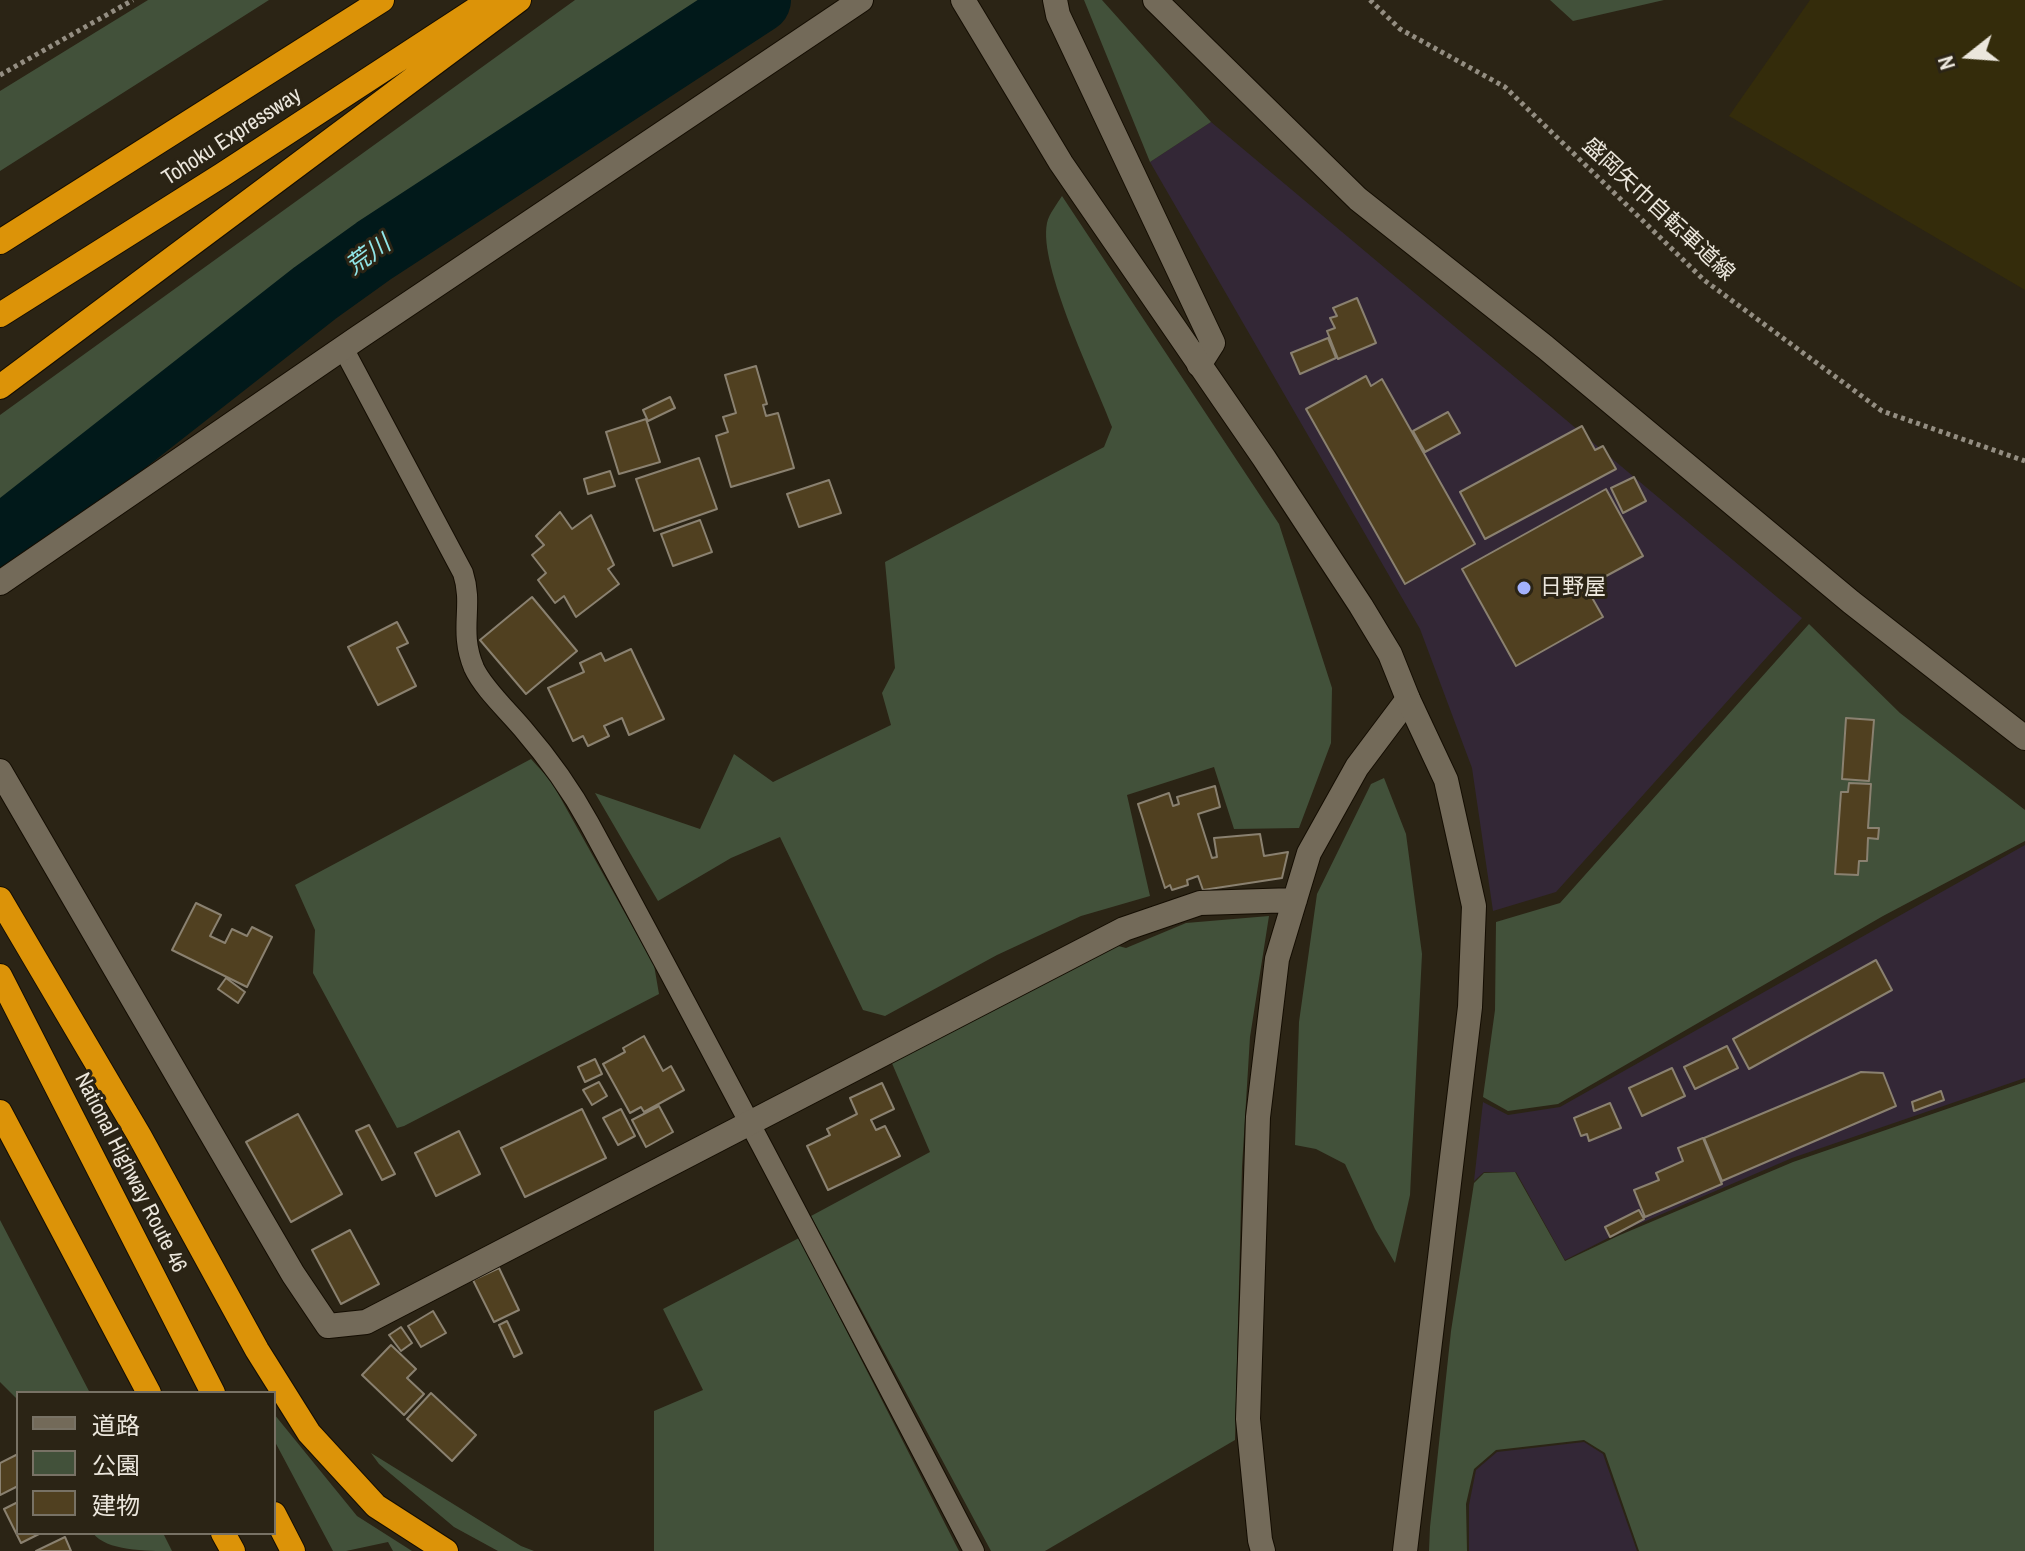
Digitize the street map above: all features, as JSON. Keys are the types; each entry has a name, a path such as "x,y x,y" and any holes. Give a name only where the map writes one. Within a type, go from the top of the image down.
{"highway":[{"name":"Tohoku Expressway","path":"0,242 382,0"},
{"name":"Tohoku Expressway","path":"0,315 490,0"},
{"path":"0,387 519,0"},
{"path":"0,899 139,1135 257,1350 309,1433 376,1506 446,1551"},
{"name":"National Highway Route 46","path":"0,976 212,1391"},
{"path":"0,1112 148,1391"},
{"path":"276,1518 293,1551"}],"street":[{"path":"0,583 861,0"},
{"path":"963,0 1061,163 1361,606 1390,654 1446,780 1474,906 1470,1007 1405,1551"},
{"path":"1055,0 1058,15 1213,343 1199,365"},
{"path":"1155,0 1358,199 1545,347 1851,602 2025,738"},
{"path":"1263,1551 1248,1419 1258,1117 1277,959 1309,853 1357,767 1408,699"},
{"path":"0,771 293,1274 328,1326 366,1322 1124,929 1200,903 1295,900"}],"lane":[{"path":"343,348 463,573 468,589 465,644 476,672 542,751 584,815 751,1121 974,1551"}],"path":[{"path":"0,75 133,0"},
{"name":"盛岡矢巾自転車道線","path":"1370,0 1400,29 1505,87 1704,280 1882,411 2025,461"}],"shaded area":[{"path":"1211,122 1802,618 1556,892 1493,911 1472,768 1420,629 1150,162"},
{"path":"2025,845 2025,1078 1792,1158 1618,1233 1565,1260 1516,1172 1484,1172 1474,1181 1483,1102 1508,1115 1560,1107"},
{"path":"1584,1442 1603,1454 1637,1551 1469,1551 1469,1505 1476,1470 1497,1452"}],"green space":[{"path":"148,0 269,0 0,171 0,91"},
{"path":"575,0 725,0 413,203 175,383 0,521 0,415"},
{"path":"1084,0 1102,0 1211,122 1150,162"},
{"path":"1550,0 1664,0 1573,21"},
{"path":"1062,196 1279,524 1332,688 1331,743 1299,828 1234,829 1214,767 1127,795 1150,896 1081,916 997,955 885,1016 863,1010 780,837 731,858 658,901 595,793 700,829 734,754 773,782 891,725 882,693 895,668 885,562 1104,447 1112,427 1070,324 1051,267 1047,223"},
{"path":"1809,624 1900,713 2025,810 2025,841 1883,916 1558,1104 1508,1111 1483,1097 1495,1010 1496,922 1560,903"},
{"path":"531,759 551,781 654,965 659,994 397,1128 313,973 315,930 295,885"},
{"path":"1384,778 1406,834 1422,954 1410,1195 1395,1263 1375,1229 1345,1164 1316,1149 1295,1145 1299,1022 1317,894 1371,784"},
{"path":"1269,916 1250,1037 1242,1167 1235,1440 1045,1551 991,1551 811,1216 930,1152 891,1061 1111,944 1126,948 1186,923"},
{"path":"2025,1082 2025,1551 1639,1551 1605,1453 1584,1440 1496,1450 1474,1469 1466,1504 1467,1551 1429,1551 1451,1331 1474,1183 1484,1173 1515,1172 1565,1261 1793,1162"},
{"path":"0,1220 89,1391 16,1391 16,1398 0,1382"},
{"path":"799,1238 959,1551 654,1551 654,1411 703,1390 663,1309"},
{"path":"276,1416 357,1516 412,1551 393,1551 388,1542 333,1551 276,1444"},
{"path":"371,1453 521,1546 534,1551 498,1551 454,1527 379,1464"},
{"path":"95,1535 164,1535 172,1551 117,1547"}],"sand":[{"path":"1810,0 2025,0 2025,290 1729,116"}],"building":[{"path":"1357,298 1376,343 1338,359 1327,331 1335,328 1330,318 1337,316 1333,308"},
{"path":"1328,338 1336,358 1300,374 1291,353"},
{"path":"756,366 767,404 763,405 766,416 778,413 794,468 731,487 716,436 728,432 723,417 736,413 725,375"},
{"path":"1366,376 1371,386 1382,379 1475,544 1405,584 1306,409"},
{"path":"670,397 675,408 648,421 643,410"},
{"path":"1448,412 1460,433 1425,452 1413,431"},
{"path":"646,419 660,462 619,474 606,432"},
{"path":"1582,426 1595,450 1603,446 1616,469 1485,539 1460,492"},
{"path":"699,458 717,509 654,531 636,479"},
{"path":"610,471 615,486 588,494 584,479"},
{"path":"1634,477 1646,501 1623,513 1611,488"},
{"path":"829,480 841,513 799,527 787,494"},
{"path":"1606,489 1643,556 1586,587 1603,617 1516,666 1462,569"},
{"path":"560,512 572,529 591,515 614,565 608,569 619,584 576,617 564,596 555,603 538,580 546,573 532,555 544,545 536,536"},
{"path":"700,520 712,552 673,566 661,534"},
{"path":"532,597 577,651 526,694 480,640"},
{"path":"397,622 408,643 397,648 416,686 378,705 348,647"},
{"path":"631,649 664,719 629,735 622,718 604,726 609,736 588,746 583,736 573,741 548,688 584,672 580,663 601,653 605,661"},
{"path":"1846,718 1874,720 1869,781 1842,779"},
{"path":"1849,783 1871,784 1868,828 1879,828 1878,839 1868,838 1867,861 1859,861 1858,875 1835,874 1841,792 1848,792"},
{"path":"1215,786 1220,807 1198,814 1212,858 1217,857 1214,838 1260,834 1264,856 1288,852 1282,878 1203,890 1198,876 1187,880 1188,885 1172,890 1170,885 1165,888 1138,804 1169,793 1173,806 1179,804 1177,797"},
{"path":"196,903 221,915 210,936 225,943 232,929 247,936 252,927 272,937 247,987 172,950"},
{"path":"1876,960 1892,990 1749,1069 1733,1039"},
{"path":"226,978 245,992 238,1003 218,989"},
{"path":"644,1036 663,1071 671,1066 684,1090 644,1112 641,1107 630,1113 603,1064 625,1052 623,1048"},
{"path":"1727,1046 1738,1068 1695,1089 1684,1067"},
{"path":"595,1059 602,1074 585,1082 578,1067"},
{"path":"1672,1068 1685,1096 1642,1116 1629,1088"},
{"path":"1861,1072 1883,1073 1896,1106 1722,1181 1704,1138"},
{"path":"599,1082 607,1096 592,1105 583,1090"},
{"path":"882,1083 894,1109 871,1120 876,1130 885,1126 900,1156 828,1190 807,1146 830,1135 827,1129 857,1114 850,1098"},
{"path":"1941,1091 1944,1100 1914,1111 1912,1102"},
{"path":"1610,1103 1621,1128 1589,1141 1587,1134 1581,1136 1574,1118"},
{"path":"659,1106 673,1132 646,1147 632,1120"},
{"path":"582,1109 606,1158 525,1197 501,1148"},
{"path":"621,1109 635,1136 618,1145 603,1118"},
{"path":"298,1114 342,1194 291,1222 246,1142"},
{"path":"369,1125 395,1174 382,1180 356,1131"},
{"path":"459,1131 480,1174 436,1196 415,1153"},
{"path":"1703,1138 1722,1184 1645,1217 1634,1190 1659,1180 1656,1173 1683,1161 1678,1148"},
{"path":"1639,1210 1644,1219 1610,1237 1605,1227"},
{"path":"350,1230 379,1284 341,1304 312,1250"},
{"path":"499,1268 519,1310 494,1322 473,1280"},
{"path":"433,1311 446,1333 421,1347 408,1326"},
{"path":"507,1321 522,1353 514,1357 499,1325"},
{"path":"401,1327 412,1343 401,1351 389,1335"},
{"path":"391,1345 416,1369 407,1378 424,1394 404,1415 362,1375"},
{"path":"431,1393 476,1435 452,1461 407,1419"},
{"path":"16,1455 16,1487 0,1495 0,1463"},
{"path":"16,1503 16,1533 4,1509"},
{"path":"17,1535 37,1535 21,1543"},
{"path":"65,1537 71,1551 36,1551"}],"waterway":[{"name":"荒川","path":"0,540 315,293 375,250 758,0"}],"place":[{"name":"日野屋","path":"1524,588"}]}
